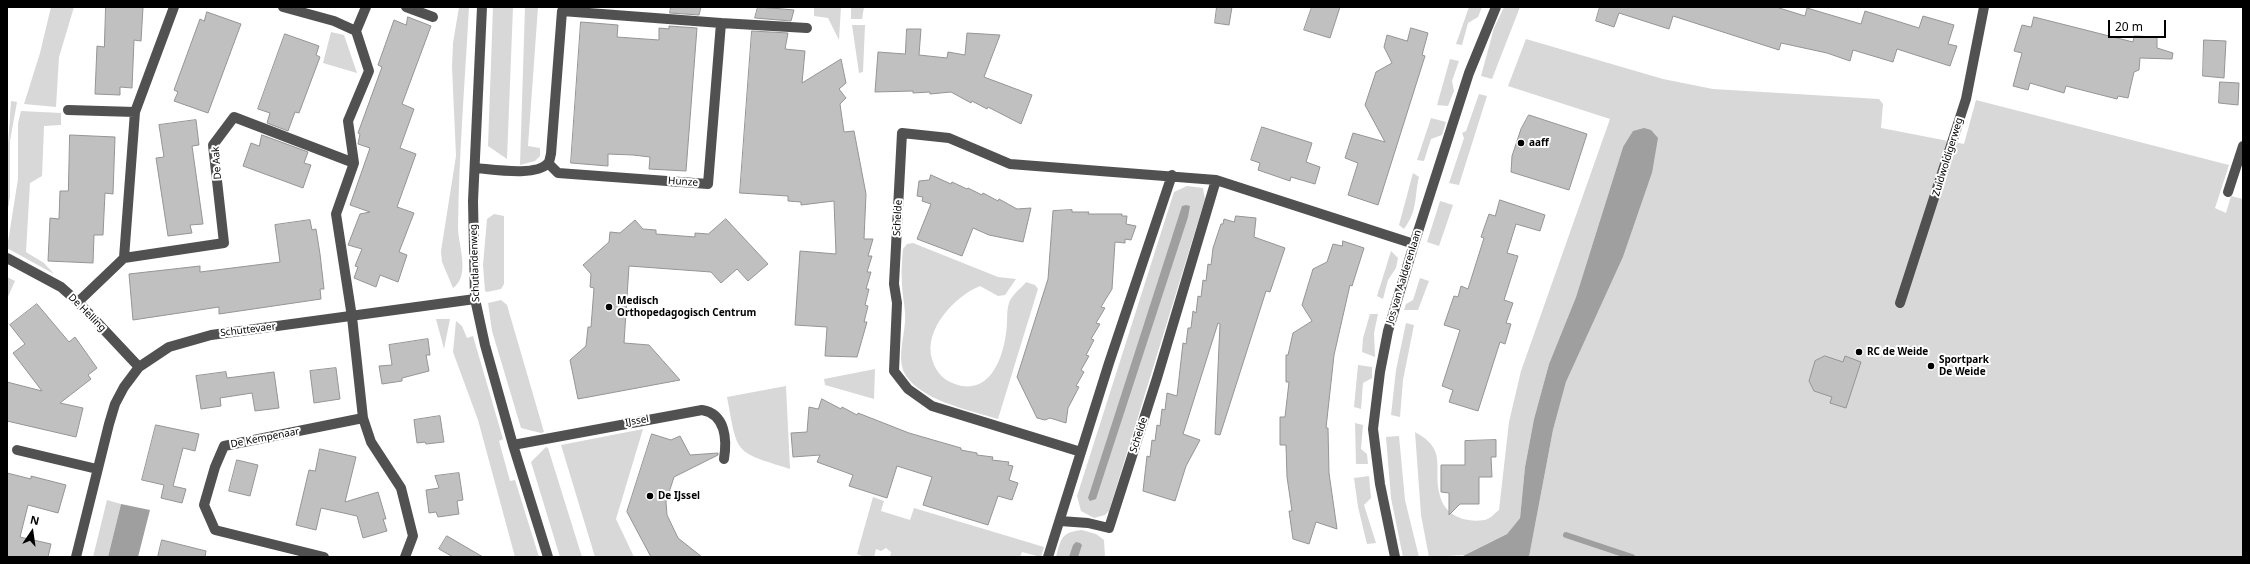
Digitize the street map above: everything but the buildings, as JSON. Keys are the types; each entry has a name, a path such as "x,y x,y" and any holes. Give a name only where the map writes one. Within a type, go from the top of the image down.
{"street":[{"path":"78,302 124,258 135,112 174,7"},
{"path":"283,7 334,22 356,31"},
{"path":"366,7 356,31 369,71 348,121 354,163 336,214 352,316 363,418 371,442 401,488 413,536 405,557"},
{"path":"406,7 433,17"},
{"name":"Schutlandenweg","path":"482,7 473,201 475,299 513,445 548,557"},
{"name":"Jos van Aalderenlaan","path":"1395,557 1380,484 1373,429 1380,372 1388,331 1414,244 1469,73 1496,7"},
{"name":"Zuidwoldigerweg","path":"1900,303 1966,99 1984,7"},
{"path":"475,168 526,171 539,169 548,163 551,154 562,11 808,28"},
{"name":"Hunze","path":"548,163 558,173 708,184 721,23"},
{"path":"68,110 135,112"},
{"name":"De Aak","path":"124,258 224,242 213,145 234,117 354,163"},
{"name":"Schelde","path":"1081,452 932,406 908,389 894,372 897,303 894,284 902,133 949,138 1010,164 1172,175 1216,180 1414,244"},
{"path":"2228,192 2243,146"},
{"path":"1048,557 1172,175"},
{"name":"Schelde","path":"1060,521 1088,523 1109,528 1157,378 1216,180"},
{"name":"De Helling","path":"7,258 60,288 78,302 139,367"},
{"name":"Schuttevaer","path":"76,557 97,469 115,404 139,367 170,347 191,340 475,299"},
{"name":"IJssel","path":"513,445 702,410 714,415 721,424 726,443 724,459"},
{"name":"De Kempenaar","path":"324,557 215,530 204,505 215,467 224,446 363,418"},
{"path":"16,450 97,469"}],"shaded area":[{"path":"51,7 74,7 59,57 56,107 24,104 40,53"},
{"path":"459,7 469,7 458,227 462,268 461,276 453,288 442,262 441,251 456,156 452,67 453,43"},
{"path":"493,7 513,7 507,159 488,146"},
{"path":"525,7 538,7 528,146 540,148 540,156 535,161 520,165"},
{"path":"814,7 841,7 839,40 828,18 814,16"},
{"path":"851,7 864,7 862,19 851,19"},
{"path":"1469,7 1482,7 1478,17 1468,23 1462,45 1456,44"},
{"path":"1504,7 1520,7 1492,79 1481,76 1494,28"},
{"path":"852,25 865,25 863,72 859,73"},
{"path":"331,32 344,35 357,73 323,63"},
{"name":"Sportpark De Weide","path":"1526,39 1663,79 1713,89 1879,99 1883,104 1881,128 1964,144 1976,100 2229,165 2215,208 2226,213 2231,196 2243,199 2243,557 1529,557 1553,430 1566,382 1623,257 1652,173 1623,147 1576,297 1549,364 1534,419 1525,467 1520,518 1507,534 1465,555 1429,557 1421,515 1415,432 1426,439 1436,453 1438,486 1440,496 1446,509 1457,517 1477,521 1488,519 1499,510 1509,422 1521,371 1610,119 1508,86"},
{"path":"1450,59 1459,61 1452,81 1454,91 1448,106 1437,105"},
{"path":"1479,94 1487,96 1459,185 1449,183 1464,138 1462,133 1466,131"},
{"path":"11,101 17,102 10,141 10,197 7,214 7,159"},
{"path":"21,111 61,113 61,125 44,126 42,176 30,183 26,252 44,263 54,274 7,248 18,179 18,123"},
{"path":"1431,118 1446,122 1442,135 1431,139 1424,161 1417,160"},
{"path":"1644,128 1651,130 1658,138 1652,173 1623,257 1566,382 1553,430 1529,557 1461,557 1507,534 1520,518 1525,467 1534,419 1549,364 1576,297 1623,147 1633,131"},
{"path":"1413,173 1419,177 1415,204 1412,216 1404,229 1399,225"},
{"path":"1187,186 1203,188 1205,199 1109,511 1105,515 1094,518 1081,511 1077,496 1174,192"},
{"path":"1440,201 1453,205 1439,246 1427,242"},
{"path":"1182,206 1190,206 1188,217 1096,499 1090,501 1088,498"},
{"path":"494,214 504,216 504,284 501,289 487,292 485,291 483,265 487,219"},
{"path":"913,243 998,277 1016,279 1005,295 998,296 980,286 961,298 943,315 932,337 930,348 932,359 941,376 958,385 969,386 979,384 993,372 1002,353 1007,329 1007,314 1010,300 1026,282 1035,285 1038,289 998,419 959,408 931,396 919,389 909,380 903,370 901,352 905,317 902,288 902,257 903,249 907,244"},
{"path":"1391,251 1398,258 1396,268 1388,280 1383,299 1377,296"},
{"path":"7,277 15,281 7,299"},
{"path":"1420,278 1429,281 1418,310 1404,310 1406,304 1413,300"},
{"path":"501,300 507,305 544,432 541,433 521,428 492,331 488,303"},
{"path":"1370,314 1378,314 1374,333 1375,357 1362,352 1363,338"},
{"path":"436,319 450,319 444,349"},
{"path":"456,321 462,326 467,338 473,336 503,439 499,441 510,481 515,480 539,557 515,557 478,420 453,352"},
{"path":"1406,323 1414,325 1403,380 1400,417 1391,415 1396,370"},
{"path":"1358,365 1372,367 1372,378 1363,383 1361,409 1354,407"},
{"path":"875,369 874,399 825,385 824,379"},
{"path":"786,386 790,469 748,454 741,448 733,430 727,397"},
{"path":"1355,423 1363,425 1361,449 1367,454 1368,464 1356,464"},
{"path":"643,429 616,519 634,557 595,557 561,445"},
{"path":"1399,436 1405,500 1419,557 1403,557 1391,498 1386,437"},
{"path":"546,447 548,448 582,557 560,557 531,462"},
{"path":"1369,476 1371,498 1364,505 1376,543 1367,544 1358,507 1354,478"},
{"path":"873,497 884,501 881,511 910,520 914,508 1044,547 1041,557 1022,552 1020,557 890,557 891,552 886,548 881,551 876,549 874,557 865,557 857,554"},
{"path":"107,500 121,504 108,557 93,557"},
{"path":"121,504 150,510 138,557 108,557"},
{"path":"1082,530 1096,534 1104,540 1105,557 1056,557 1059,545 1063,538 1070,533"},
{"path":"1076,542 1082,545 1078,557 1069,557 1073,545"}],"waterway":[{"path":"1566,535 1632,557"}],"place":[{"name":"aaff","path":"1521,143"},
{"name":"Medisch Orthopedagogisch Centrum","path":"609,307"},
{"name":"RC de Weide","path":"1859,352"},
{"name":"Sportpark De Weide","path":"1931,366"},
{"name":"De IJssel","path":"650,496"}]}
